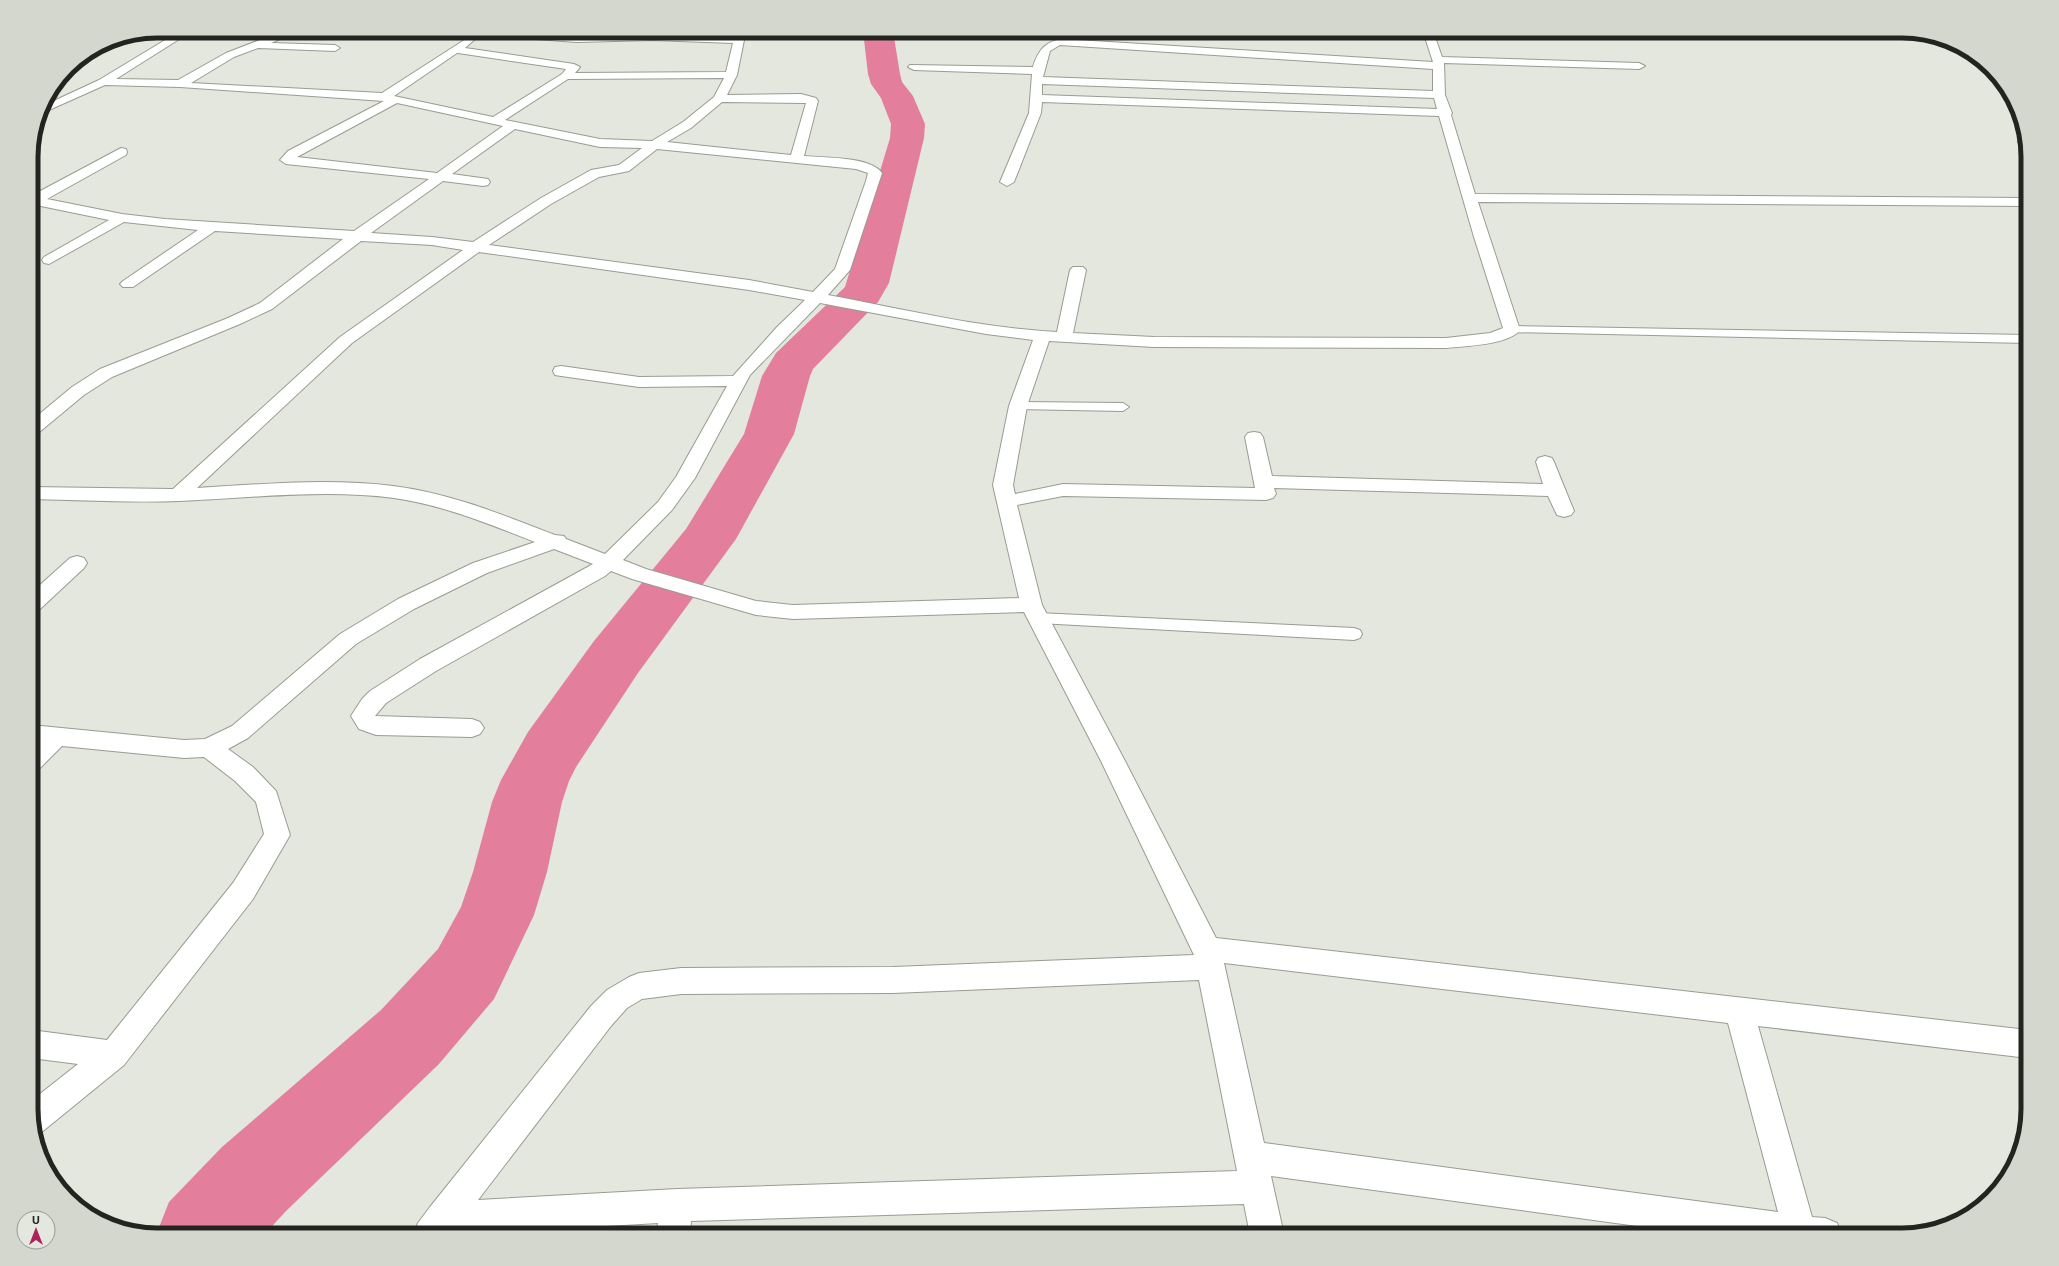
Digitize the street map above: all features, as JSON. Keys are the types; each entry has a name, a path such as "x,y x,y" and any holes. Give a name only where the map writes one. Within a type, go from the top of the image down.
{"street":[{"path":"49,107 103,82 175,38"},
{"path":"180,84 214,62 274,38"},
{"path":"472,38 458,50 390,98 293,154 286,160 483,182"},
{"path":"563,38 653,38"},
{"path":"178,495 346,340 476,247 546,201 596,173 624,168 654,145 687,125 719,99 731,75 741,38"},
{"path":"1054,44 1056,38"},
{"path":"38,202 122,218 210,228 356,236 476,247 749,285 986,328 1054,337 1154,342 1446,343 1490,338 1506,334 1512,330 1470,198 1440,95 1438,63 1430,38"},
{"path":"1006,182 1035,113 1037,98 1035,93 1037,75 1047,49 1054,44 1067,42 1438,63 1639,66"},
{"path":"253,46 335,48"},
{"path":"458,50 574,67 566,76 495,121"},
{"path":"914,67 1037,75 1440,95"},
{"path":"566,76 731,75"},
{"path":"103,82 180,84 190,86 390,98 588,141 654,145 860,165 871,169 875,173 842,270 830,284 822,298 783,330 738,381 685,478 669,500 609,563 598,571 428,665 378,697 370,705 363,716 367,723 376,726 472,728"},
{"path":"719,99 801,98 812,101 797,158"},
{"path":"1037,98 1446,114"},
{"path":"38,424 78,391 106,373 234,321 266,306 328,256 436,176 513,125"},
{"path":"38,198 121,152"},
{"path":"1470,198 2021,202"},
{"path":"49,260 122,218"},
{"path":"128,284 210,228"},
{"path":"1078,270 1054,337 1018,406 1003,485 1034,612 1113,761 1209,958 1265,1228"},
{"path":"561,371 639,382 738,381"},
{"path":"1007,501 1063,490 1266,494 1265,482 1254,437"},
{"path":"1545,462 1564,511"},
{"path":"1265,482 1555,490"},
{"path":"38,493 178,495 260,490 331,489 393,492 436,500 481,514 557,541 639,574 756,608 793,612 1034,612"},
{"path":"38,735 176,749 209,748 240,732 348,639 406,604 480,568 557,541"},
{"path":"38,599 77,563"},
{"path":"38,754 56,737"},
{"path":"38,1115 113,1055 184,968 243,891 277,834 267,798 244,774 209,748"},
{"path":"436,1227 601,1016 617,999 639,986 681,981 893,980 1209,958 1739,1011 2021,1043"},
{"path":"1739,1011 1807,1228"},
{"path":"38,1045 113,1055"},
{"path":"436,1227 675,1220 1253,1172 1755,1228"}],"lane":[{"path":"1512,330 2021,339"},
{"path":"1018,406 1122,407"},
{"path":"1034,612 1354,634"}],"waterway":[{"path":"208,1228 254,1179 410,1037 466,974 496,915 510,872 527,802 535,780 552,750 616,657 708,539 769,434 786,376 793,363 863,293 868,283 907,138 908,124 897,96 887,84 884,74 879,38"}]}
